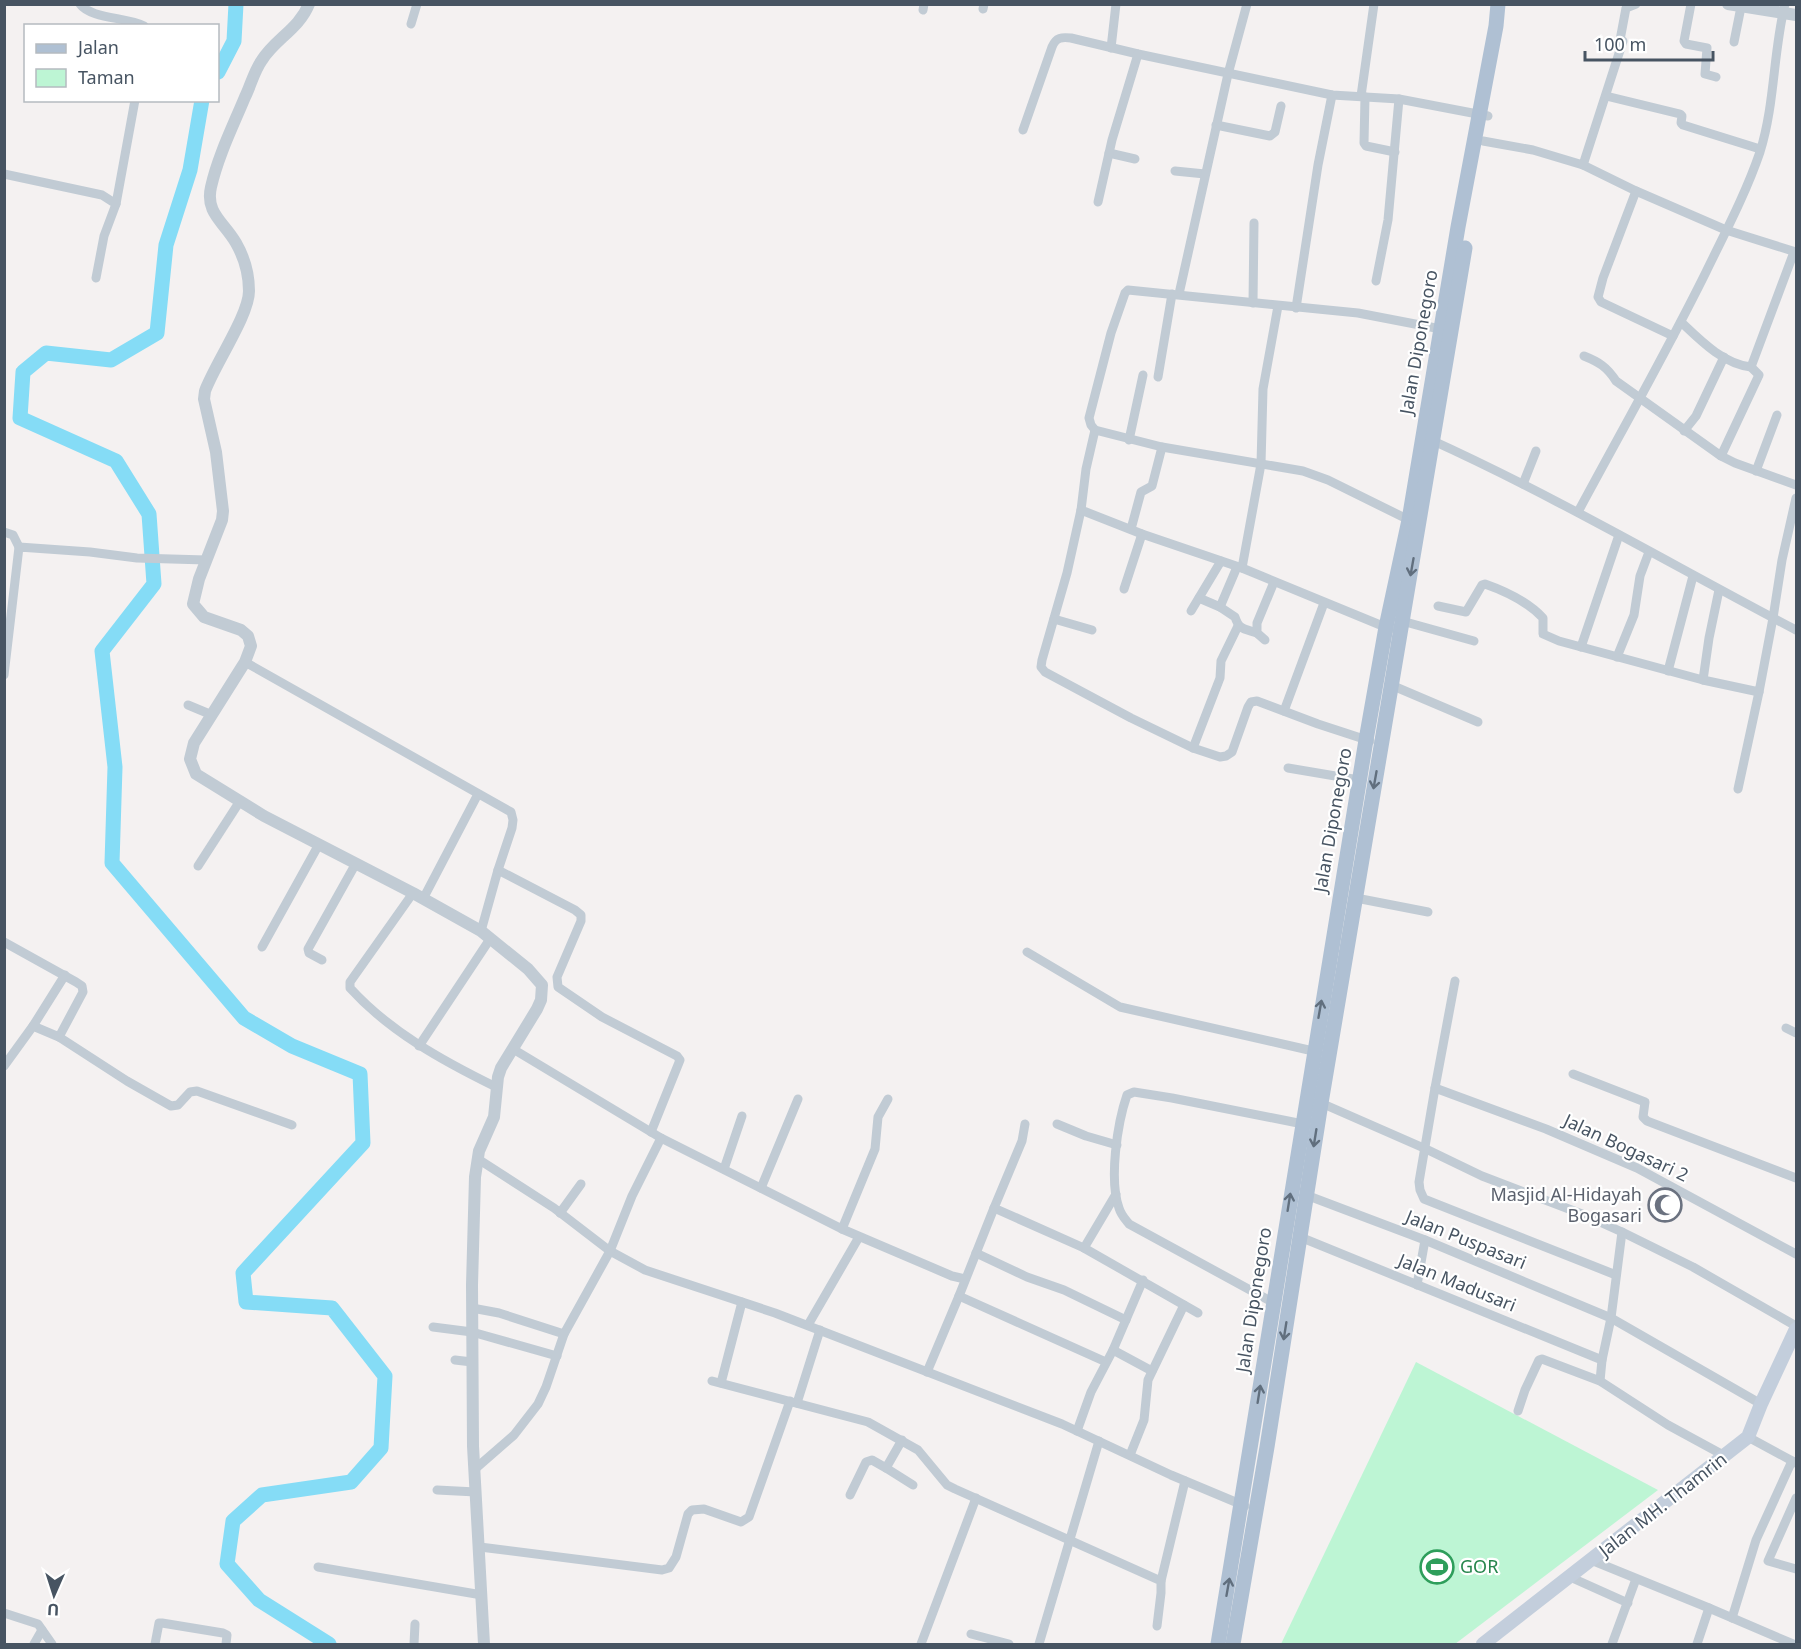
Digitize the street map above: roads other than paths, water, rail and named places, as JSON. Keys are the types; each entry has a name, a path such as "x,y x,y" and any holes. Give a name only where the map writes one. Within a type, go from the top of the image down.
{"main road":[{"name":"Jalan Diponegoro","path":"1233,1644 1274,1303 1314,1051 1366,740 1396,627 1484,115 1498,4"},
{"name":"Jalan Diponegoro","path":"1446,330 1483,141 1484,115 1497,65 1504,4"},
{"name":"Jalan Diponegoro","path":"1218,1644 1249,1506 1300,1237 1391,685 1409,520 1428,438"},
{"name":"Jalan MH. Thamrin","path":"1483,1644 1748,1437 1797,1327"}],"street":[{"path":"80,4 86,12 139,24"},
{"path":"309,4 302,17 267,52 258,66 227,139 211,185 210,206 237,244 246,268 249,292 245,310 205,390 204,399 216,452 223,511 222,520 206,560 193,604 204,617 241,630 248,636 251,646 245,662 190,752 191,767 196,774 318,846 418,896 485,935 528,969 542,986 542,1000 501,1068 496,1087 494,1117 483,1142 475,1178 472,1362 484,1644"},
{"path":"411,24 417,4"},
{"path":"1111,48 1116,4"},
{"path":"1158,378 1175,294 1247,4"},
{"path":"1374,4 1363,97 1364,143 1366,146 1395,152"},
{"path":"1584,165 1622,40 1626,8 1636,4"},
{"path":"1691,4 1685,42 1707,48 1705,74 1716,77"},
{"path":"1728,4 1741,7 1784,9 1797,15"},
{"path":"1734,42 1741,7"},
{"path":"1578,512 1681,322 1726,231 1761,149 1773,93 1784,9"},
{"path":"1023,130 1055,41 1061,37 1332,95 1399,99 1484,115"},
{"path":"1098,202 1109,153 1138,54"},
{"path":"1296,308 1318,165 1332,95"},
{"path":"1606,96 1680,114 1683,125 1761,149"},
{"path":"1376,281 1388,220 1399,99"},
{"path":"96,279 104,236 116,204 135,102"},
{"path":"1216,125 1271,136 1275,132 1281,106"},
{"path":"1483,141 1533,150 1584,165 1726,231 1796,252 1751,367"},
{"path":"1109,153 1135,159"},
{"path":"1175,171 1205,174"},
{"path":"4,174 102,195 116,204"},
{"path":"1636,191 1600,284 1598,297 1601,302 1673,336"},
{"path":"1252,303 1254,223"},
{"path":"1409,520 1303,471 1233,461 1129,440 1095,430 1089,417 1111,333 1126,291 1358,313 1446,330"},
{"path":"1220,607 1239,567 1261,464 1263,389 1278,306"},
{"path":"1681,322 1707,347 1751,367 1769,381"},
{"path":"1584,356 1601,363 1616,381 1721,456 1797,485"},
{"path":"1684,431 1696,416 1725,357"},
{"path":"1129,440 1143,375"},
{"path":"1721,456 1759,375"},
{"path":"1756,471 1777,415"},
{"path":"1095,430 1086,470 1081,510 1042,660 1041,667 1045,672 1131,718 1194,748 1220,757 1232,752 1248,707 1251,702 1257,701 1366,740 1382,743"},
{"path":"1428,438 1578,512 1797,630"},
{"path":"1131,529 1141,492 1152,486 1162,447"},
{"path":"1523,484 1536,451"},
{"path":"1737,789 1759,692 1782,560 1797,498"},
{"path":"1081,510 1142,534 1239,567 1324,603 1396,627 1474,641"},
{"path":"4,532 13,535 19,547 4,675"},
{"path":"1124,589 1142,534"},
{"path":"1581,647 1619,535"},
{"path":"19,547 137,558 206,560"},
{"path":"1617,657 1634,615 1640,576 1650,552"},
{"path":"1191,611 1221,561"},
{"path":"1668,671 1693,576"},
{"path":"1257,633 1257,623 1274,582"},
{"path":"1437,606 1466,612 1482,585 1485,584 1516,598 1543,616 1544,634 1581,647 1668,671 1759,692"},
{"path":"1703,680 1719,590"},
{"path":"1194,748 1220,678 1221,661 1238,626 1235,617 1220,607 1199,598"},
{"path":"1284,711 1324,603"},
{"path":"1054,619 1092,630"},
{"path":"1238,626 1257,633 1265,640"},
{"path":"245,662 511,812 513,820 498,870 485,935 419,1046"},
{"path":"1391,685 1478,722"},
{"path":"188,705 212,715"},
{"path":"1288,768 1359,780"},
{"path":"478,794 418,896 349,986 388,1022 419,1046 496,1087"},
{"path":"198,866 240,801"},
{"path":"262,947 318,846"},
{"path":"322,960 309,953 308,949 355,865"},
{"path":"498,870 581,915 581,921 556,982"},
{"path":"1356,898 1428,912"},
{"path":"4,942 82,986 83,992 59,1037"},
{"path":"1027,952 1120,1007 1314,1051"},
{"path":"4,1066 33,1026 65,975"},
{"path":"1426,1149 1455,981"},
{"path":"542,986 556,982"},
{"path":"556,982 564,992 602,1017 677,1056 679,1065 651,1132"},
{"path":"33,1026 59,1037 171,1106 178,1105 190,1092 197,1091 292,1125"},
{"path":"1786,1028 1797,1033"},
{"path":"513,1049 661,1138 859,1237 952,1276 965,1279"},
{"path":"1573,1074 1645,1102 1643,1117 1647,1120 1797,1178"},
{"name":"Jalan Bogasari 2","path":"1435,1088 1546,1129 1637,1168 1797,1254"},
{"path":"1274,1303 1129,1224 1122,1215 1116,1194 1114,1164 1126,1095 1134,1092 1303,1124"},
{"path":"760,1188 798,1099"},
{"path":"842,1229 875,1149 878,1117 888,1100"},
{"path":"1321,1103 1482,1176 1582,1214 1622,1232 1693,1267 1797,1327"},
{"path":"724,1169 742,1116"},
{"path":"927,1372 1022,1141 1025,1124"},
{"path":"1057,1124 1086,1136 1118,1145"},
{"path":"475,1469 514,1435 534,1410 546,1388 564,1334 610,1251 632,1196 661,1138"},
{"name":"Jalan Puspasari","path":"1426,1149 1419,1182 1424,1198 1616,1275"},
{"path":"478,1159 560,1213 610,1251 645,1270 808,1325 1077,1431 1185,1481 1249,1506"},
{"path":"560,1213 580,1184"},
{"path":"1084,1248 1116,1194"},
{"name":"Jalan Puspasari","path":"1306,1195 1425,1240 1611,1318 1761,1404"},
{"path":"994,1208 1084,1248 1198,1313"},
{"path":"1600,1381 1622,1232"},
{"path":"808,1325 859,1237"},
{"name":"Jalan Madusari","path":"1300,1237 1602,1360"},
{"path":"1417,1285 1425,1240"},
{"path":"976,1253 1027,1277 1064,1290 1126,1320"},
{"path":"1077,1431 1091,1392 1113,1350 1143,1280"},
{"path":"959,1296 1106,1362"},
{"path":"742,1302 717,1382 867,1422 902,1440 926,1458 947,1485 1161,1581"},
{"path":"1130,1455 1144,1420 1148,1380 1184,1305"},
{"path":"472,1308 499,1313 564,1334"},
{"path":"433,1327 472,1332 557,1356"},
{"path":"480,1546 662,1570 669,1568 674,1564 688,1514 692,1510 704,1509 741,1522 749,1517 820,1330"},
{"path":"1113,1350 1152,1371"},
{"path":"1518,1411 1540,1359 1600,1381 1668,1425 1725,1456"},
{"path":"456,1360 472,1362"},
{"path":"1732,1618 1756,1540 1795,1462 1748,1437"},
{"path":"886,1468 902,1440"},
{"path":"1039,1644 1099,1441"},
{"path":"850,1495 868,1460 913,1485"},
{"path":"1157,1626 1161,1581 1185,1481"},
{"path":"437,1490 476,1492"},
{"path":"921,1644 975,1498"},
{"path":"1797,1498 1768,1560 1797,1569"},
{"path":"1591,1560 1793,1644"},
{"path":"318,1567 482,1594"},
{"path":"1570,1577 1628,1603"},
{"path":"1612,1644 1636,1579"},
{"path":"1697,1644 1709,1608"},
{"path":"4,1613 38,1624 52,1644"},
{"path":"155,1644 159,1623 223,1632 226,1635 226,1644"},
{"path":"414,1644 415,1624"},
{"path":"34,1644 42,1630"},
{"path":"971,1634 992,1642 1009,1644"}],"waterway":[{"path":"219,70 234,41 236,4"},
{"path":"202,102 190,170 166,245 157,333 111,360 46,353 23,372 20,418 116,461 149,514 154,584 102,651 115,767 112,863 244,1018 292,1046 360,1074 363,1143 243,1273 246,1302 332,1308 385,1376 381,1448 351,1482 262,1495 233,1521 227,1564 259,1600 329,1644"}],"place":[{"name":"Masjid Al-Hidayah Bogasari","path":"1665,1205"},
{"name":"GOR","path":"1437,1567"}]}
